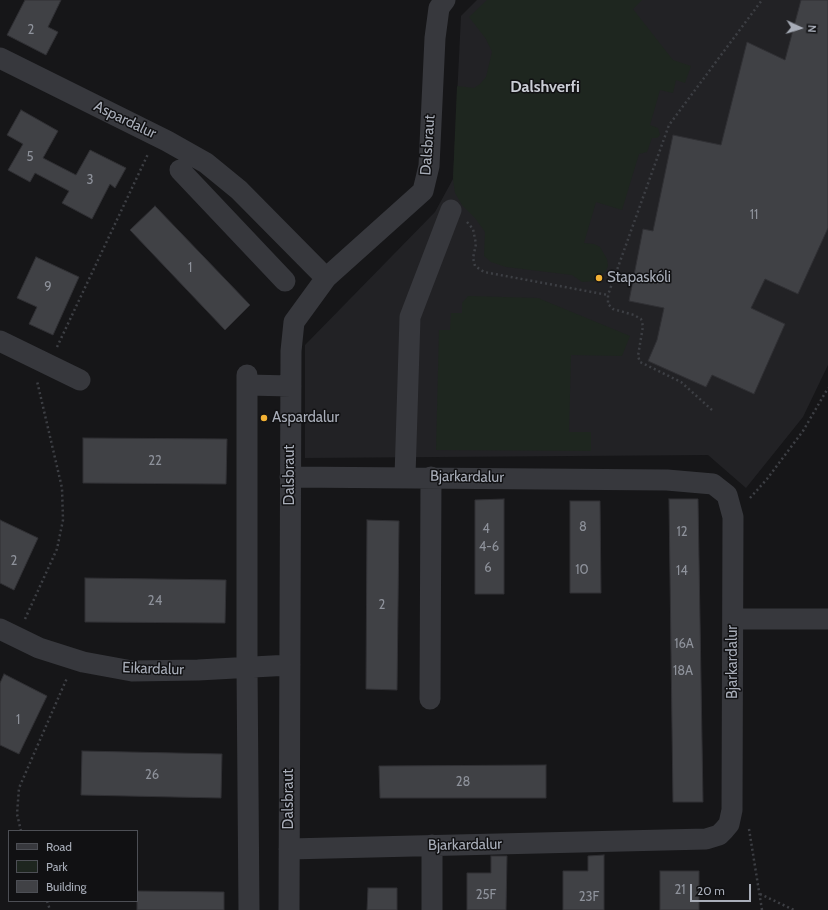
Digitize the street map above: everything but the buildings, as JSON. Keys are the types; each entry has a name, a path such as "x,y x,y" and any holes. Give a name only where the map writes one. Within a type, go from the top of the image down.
{"street":[{"name":"Dalsbraut","path":"288,910 291,351 294,322 326,278 423,191 429,166 435,38 439,8 445,0"},
{"name":"Aspardalur","path":"0,58 157,136 206,163 239,190 263,213 326,278"},
{"path":"180,170 284,281"},
{"path":"405,476 410,317 451,210"},
{"path":"240,234 263,213"},
{"path":"0,341 80,380"},
{"path":"249,910 247,380 291,386"},
{"name":"Bjarkardalur","path":"289,849 706,839 719,834 729,824 732,810 733,618 733,517 727,495 713,484 693,481 405,476 290,477"},
{"path":"430,699 432,477"},
{"path":"733,618 828,619"},
{"name":"Eikardalur","path":"8,633 39,648 75,660 132,671 247,668 290,665"},
{"path":"432,845 432,910"}],"path":[{"path":"712,410 681,382 640,362 638,356 643,326 641,319 613,309 608,304 608,295 669,125 762,0"},
{"path":"8,633 57,549 63,520 62,488 37,384 44,363 157,136"},
{"path":"451,210 466,221 473,229 476,244 473,258 475,266 484,272 608,295"},
{"path":"733,517 767,480 804,431 828,388"},
{"path":"21,830 17,814 19,788 75,660"},
{"path":"732,810 746,809 762,910"},
{"path":"759,893 794,910"}],"shaded area":[{"name":"Stapaskóli","path":"477,0 828,0 828,365 803,417 746,488 708,455 305,458 305,345 435,212 453,179 461,16"}],"green space":[{"path":"487,0 642,0 633,9 673,60 691,66 685,83 676,80 673,93 660,90 650,125 658,128 660,135 657,138 652,138 647,152 639,154 622,210 596,202 584,243 594,244 600,247 607,259 608,266 605,272 595,281 582,282 572,275 506,267 491,262 484,256 485,232 475,218 462,205 455,193 453,179 457,86 474,88 486,77 492,52 486,39 469,17"},
{"path":"468,296 538,298 630,336 622,356 571,355 569,432 591,432 591,451 436,450 439,330 450,330 451,313 462,313 462,303"}],"place":[{"name":"Stapaskóli","path":"599,278"},
{"name":"Aspardalur","path":"264,418"}],"district":[{"name":"Dalshverfi","path":"545,87"}]}
